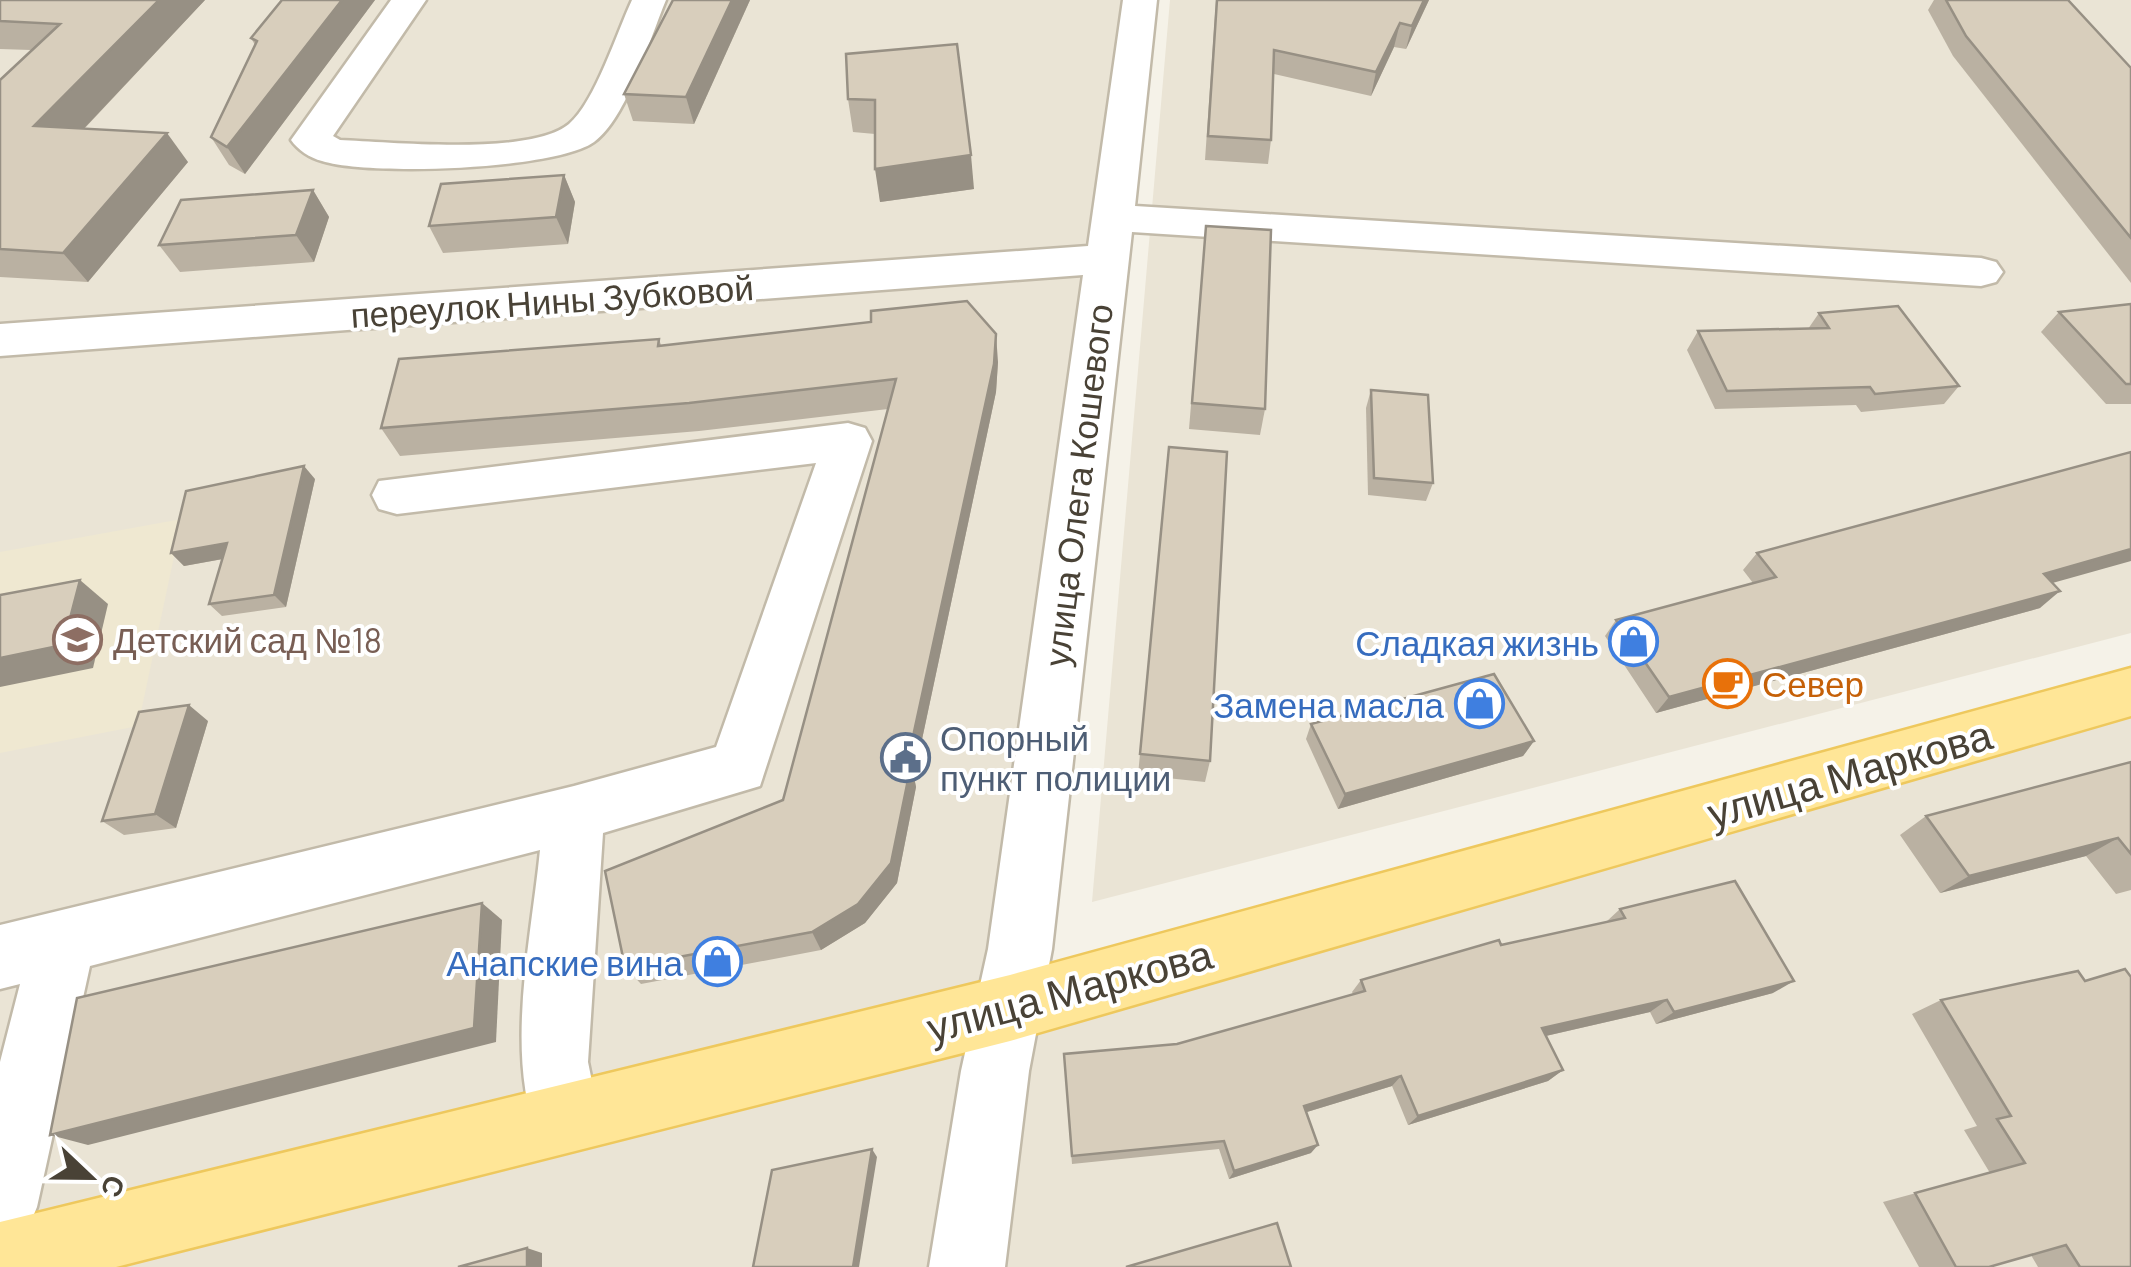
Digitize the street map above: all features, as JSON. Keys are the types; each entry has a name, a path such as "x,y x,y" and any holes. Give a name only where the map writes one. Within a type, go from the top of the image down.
{"main road":[{"name":"улица Маркова","path":"0,1258 1010,1008 2131,692"}],"street":[{"path":"409,0 311,140 332,152 526,153 564,146 586,130 650,0"},
{"name":"улица Олега Кошевого","path":"967,1267 995,1071 1010,1008 1140,0"},
{"name":"переулок Нины Зубковой","path":"0,340 1109,238 1982,272"},
{"path":"0,1207 32,949 574,814 739,767 848,441 397,495"},
{"path":"564,1116 554,1062 574,814"}],"shaded area":[{"path":"0,0 1140,0 1010,1007 2131,692 2131,1267 0,1267"},
{"path":"1170,0 2131,0 2131,633 1092,902"},
{"name":"Детский сад №18","path":"182,519 138,726 0,753 0,552"}],"building":[{"path":"0,0 159,0 34,126 167,133 63,253 0,249 0,80 60,24 0,21"},
{"path":"282,0 342,0 227,147 211,137 257,41 251,38"},
{"path":"673,0 732,0 686,97 624,94"},
{"path":"1217,0 1424,0 1412,26 1400,23 1376,72 1274,50 1271,140 1208,136"},
{"path":"1946,0 2068,0 2131,68 2131,238 1966,36"},
{"path":"957,44 971,155 875,169 875,100 848,99 846,54"},
{"path":"564,175 556,217 429,226 441,184"},
{"path":"313,190 296,235 159,245 181,200"},
{"path":"1206,226 1271,230 1265,409 1192,403"},
{"path":"967,301 996,334 994,364 907,764 911,765 891,863 858,904 812,932 625,967 605,871 783,800 896,379 689,403 381,428 399,359 659,339 658,346 871,322 871,311"},
{"path":"2131,304 2131,384 2126,384 2059,312"},
{"path":"1898,306 1959,386 1875,394 1870,387 1727,391 1698,331 1829,328 1819,313"},
{"path":"1371,390 1428,395 1433,483 1374,478"},
{"path":"1169,447 1227,452 1210,761 1140,754"},
{"path":"2131,452 2131,549 2044,574 2060,591 1669,697 1616,620 1776,577 1757,553"},
{"path":"304,466 274,595 209,604 227,543 171,553 186,491"},
{"path":"80,580 63,645 0,658 0,595"},
{"path":"1494,674 1534,741 1345,794 1311,724"},
{"path":"189,705 155,814 102,821 139,712"},
{"path":"2131,762 2131,854 2118,838 1969,876 1926,816"},
{"path":"1735,881 1794,981 1674,1012 1667,1000 1542,1028 1563,1070 1418,1116 1401,1076 1304,1106 1318,1145 1234,1171 1224,1141 1072,1156 1064,1054 1177,1044 1365,991 1361,980 1499,940 1501,945 1625,918 1620,909"},
{"path":"482,903 474,1028 50,1135 77,998"},
{"path":"2125,969 2131,977 2131,1267 2080,1267 2066,1245 1989,1267 1956,1267 1915,1193 2025,1163 1997,1119 2011,1116 1941,1000 2078,971 2085,981"},
{"path":"872,1149 853,1267 753,1267 772,1170"},
{"path":"1277,1223 1291,1267 1126,1267"},
{"path":"527,1248 527,1267 458,1267"}],"place":[{"name":"Детский сад №18","path":"78,639"},
{"name":"Сладкая жизнь","path":"1634,642"},
{"name":"Север","path":"1727,683"},
{"name":"Замена масла","path":"1479,704"},
{"name":"Опорный пункт полиции","path":"905,757"},
{"name":"Анапские вина","path":"718,962"}]}
